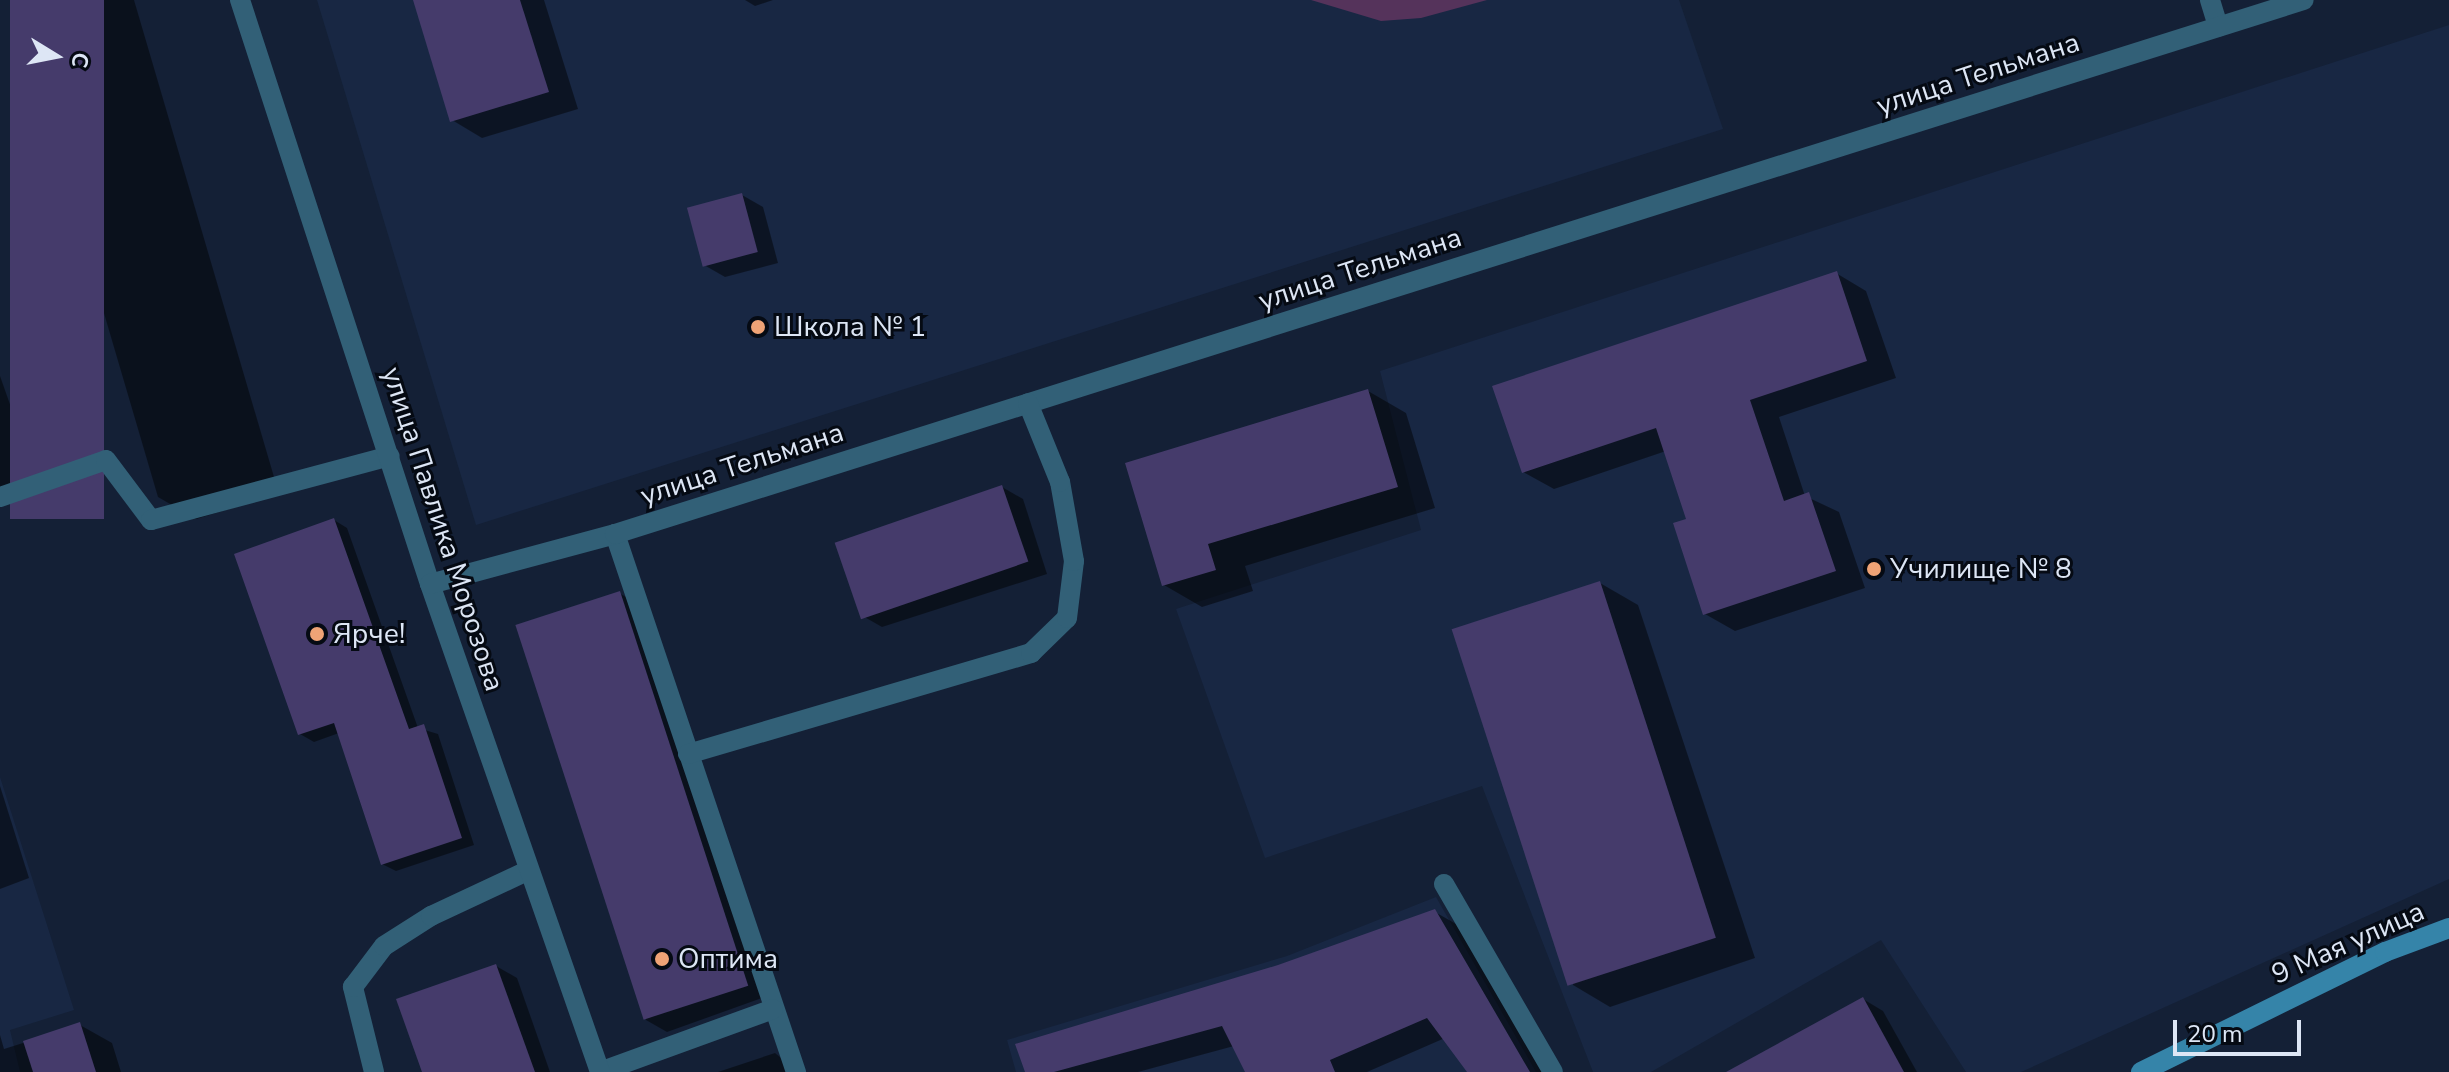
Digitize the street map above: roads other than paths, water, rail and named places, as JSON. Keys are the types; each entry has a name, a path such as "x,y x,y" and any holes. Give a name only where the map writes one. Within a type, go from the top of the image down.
{"main road":[{"name":"9 Мая улица","path":"2141,1072 2385,952 2449,928"}],"street":[{"name":"улица Павлика Морозова","path":"240,0 430,584 527,871 600,1072"},
{"path":"2210,0 2218,27"},
{"name":"улица Тельмана","path":"430,584 615,534 2304,0"},
{"path":"688,754 1031,653 1067,618 1074,561 1060,482 1028,403"},
{"path":"0,497 106,460 151,520 390,456"},
{"path":"615,534 796,1072"},
{"path":"374,1072 353,987 384,946 431,916 527,871"},
{"path":"1444,884 1553,1072"},
{"path":"600,1072 773,1009"}],"place":[{"name":"Школа № 1","path":"758,327"},
{"name":"Училище № 8","path":"1874,569"},
{"name":"Ярче!","path":"317,634"},
{"name":"Оптима","path":"662,959"}]}
